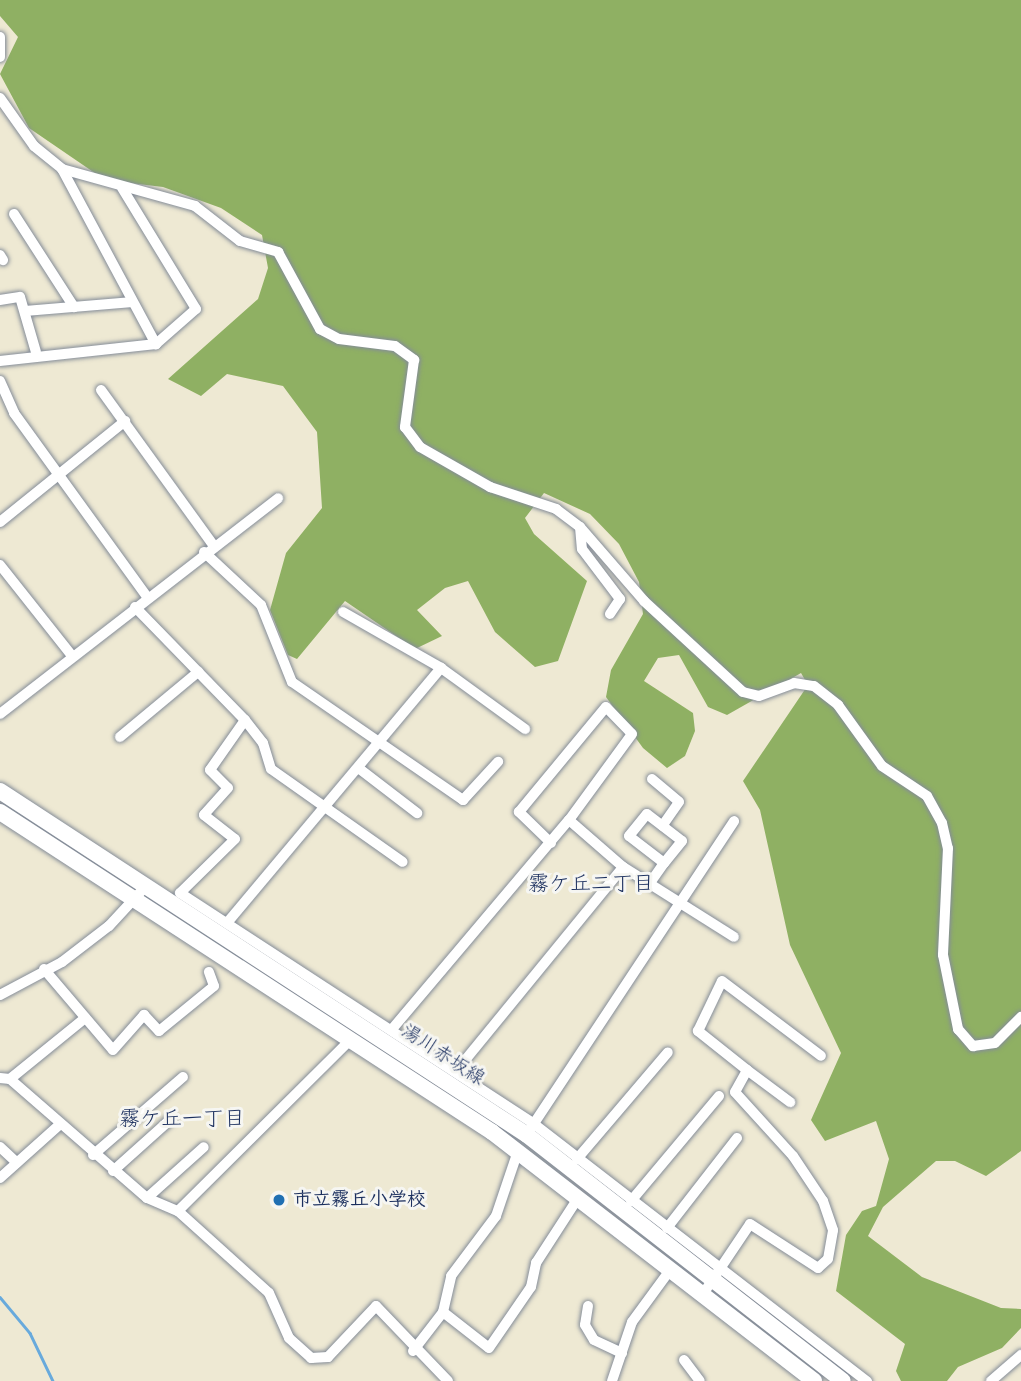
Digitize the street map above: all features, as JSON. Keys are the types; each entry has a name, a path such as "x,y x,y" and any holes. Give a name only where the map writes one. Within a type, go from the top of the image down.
{"main road":[{"name":"湯川赤坂線","path":"0,791 530,1130 715,1274 843,1381"},
{"name":"湯川赤坂線","path":"0,812 518,1151 814,1381"}],"street":[{"path":"0,37 0,57"},
{"path":"0,99 34,146 62,169 122,188 195,206 240,241 278,252 320,328 339,339 396,346 414,360 405,427 420,447 490,487 556,509 580,527 644,601 743,692 814,686 859,727 882,766 927,796 948,848 943,955 958,1029 973,1046 995,1043 1021,1017"},
{"path":"62,169 156,344"},
{"path":"0,361 36,352 156,344 196,309 122,188"},
{"path":"14,214 74,307"},
{"path":"0,300 20,297 36,352"},
{"path":"24,311 133,302"},
{"path":"0,381 14,413 148,597"},
{"path":"101,390 125,421 209,549 261,606 292,682 383,739 463,800 498,762"},
{"path":"0,522 58,470 125,421"},
{"path":"1,711 278,498"},
{"path":"580,527 582,549 621,599 610,614"},
{"path":"0,565 72,656"},
{"path":"135,607 245,720 263,743 271,769 403,862"},
{"path":"343,612 441,668 525,729"},
{"path":"227,923 361,770 441,668"},
{"path":"120,737 198,672"},
{"path":"393,1028 551,843 632,734 606,707 519,812 551,843"},
{"path":"245,720 210,770 228,788 204,815 235,839 180,893 457,1070 530,1130 578,1159 667,1228 715,1274 867,1381"},
{"path":"361,770 417,813"},
{"path":"652,779 679,802 663,826"},
{"path":"650,883 682,841 647,814 629,835 664,863"},
{"path":"569,820 622,867 734,937"},
{"path":"530,1130 734,821"},
{"path":"457,1070 622,867"},
{"path":"0,995 44,969 62,962 134,900 146,885"},
{"path":"44,969 113,1050 144,1015 159,1031 168,1024 214,986 209,972"},
{"path":"790,1102 698,1031 722,981 821,1056"},
{"path":"85,1018 5,1079 147,1198 178,1211 269,1293 289,1338 311,1357 328,1357 376,1306 404,1328 414,1351 448,1381"},
{"path":"178,1211 350,1040"},
{"path":"578,1159 668,1052"},
{"path":"703,1294 750,1224 818,1268 828,1259 833,1230 823,1200 793,1156 735,1091 747,1070"},
{"path":"93,1155 184,1077"},
{"path":"631,1200 719,1096"},
{"path":"113,1171 172,1118"},
{"path":"0,1178 58,1126"},
{"path":"667,1228 737,1138"},
{"path":"0,1147 16,1163"},
{"path":"147,1198 204,1147"},
{"path":"414,1351 443,1312 451,1276 496,1216 518,1151"},
{"path":"443,1312 489,1348 578,1198"},
{"path":"612,1381 632,1322 670,1270"},
{"path":"588,1306 585,1325 594,1340 622,1353"},
{"path":"991,1381 1021,1355"},
{"path":"684,1360 700,1381"}],"green space":[{"path":"0,0 1021,0 1021,1151 986,1176 955,1161 936,1161 883,1207 868,1236 922,1277 1001,1308 1021,1309 1021,1328 1002,1348 958,1367 947,1381 901,1381 896,1371 905,1344 836,1291 846,1235 862,1211 876,1206 889,1159 876,1121 825,1141 811,1120 841,1053 790,945 760,810 743,781 808,685 801,673 727,715 708,707 679,655 658,658 644,681 693,713 695,731 685,756 667,768 643,748 606,697 611,670 643,614 639,582 619,544 590,514 544,493 525,518 534,534 587,581 558,661 535,667 495,632 468,581 445,588 417,610 442,636 415,649 345,601 297,659 288,655 270,610 286,553 322,508 317,432 283,386 227,374 201,396 168,379 258,299 268,268 262,235 221,208 163,187 105,180 29,128 0,74 18,37 0,16"}],"waterway":[{"path":"0,1297 30,1333 53,1381"}],"place":[{"name":"市立霧丘小学校","path":"279,1200"}],"district":[{"name":"霧ケ丘二丁目","path":"591,884"},
{"name":"霧ケ丘一丁目","path":"182,1119"}]}
